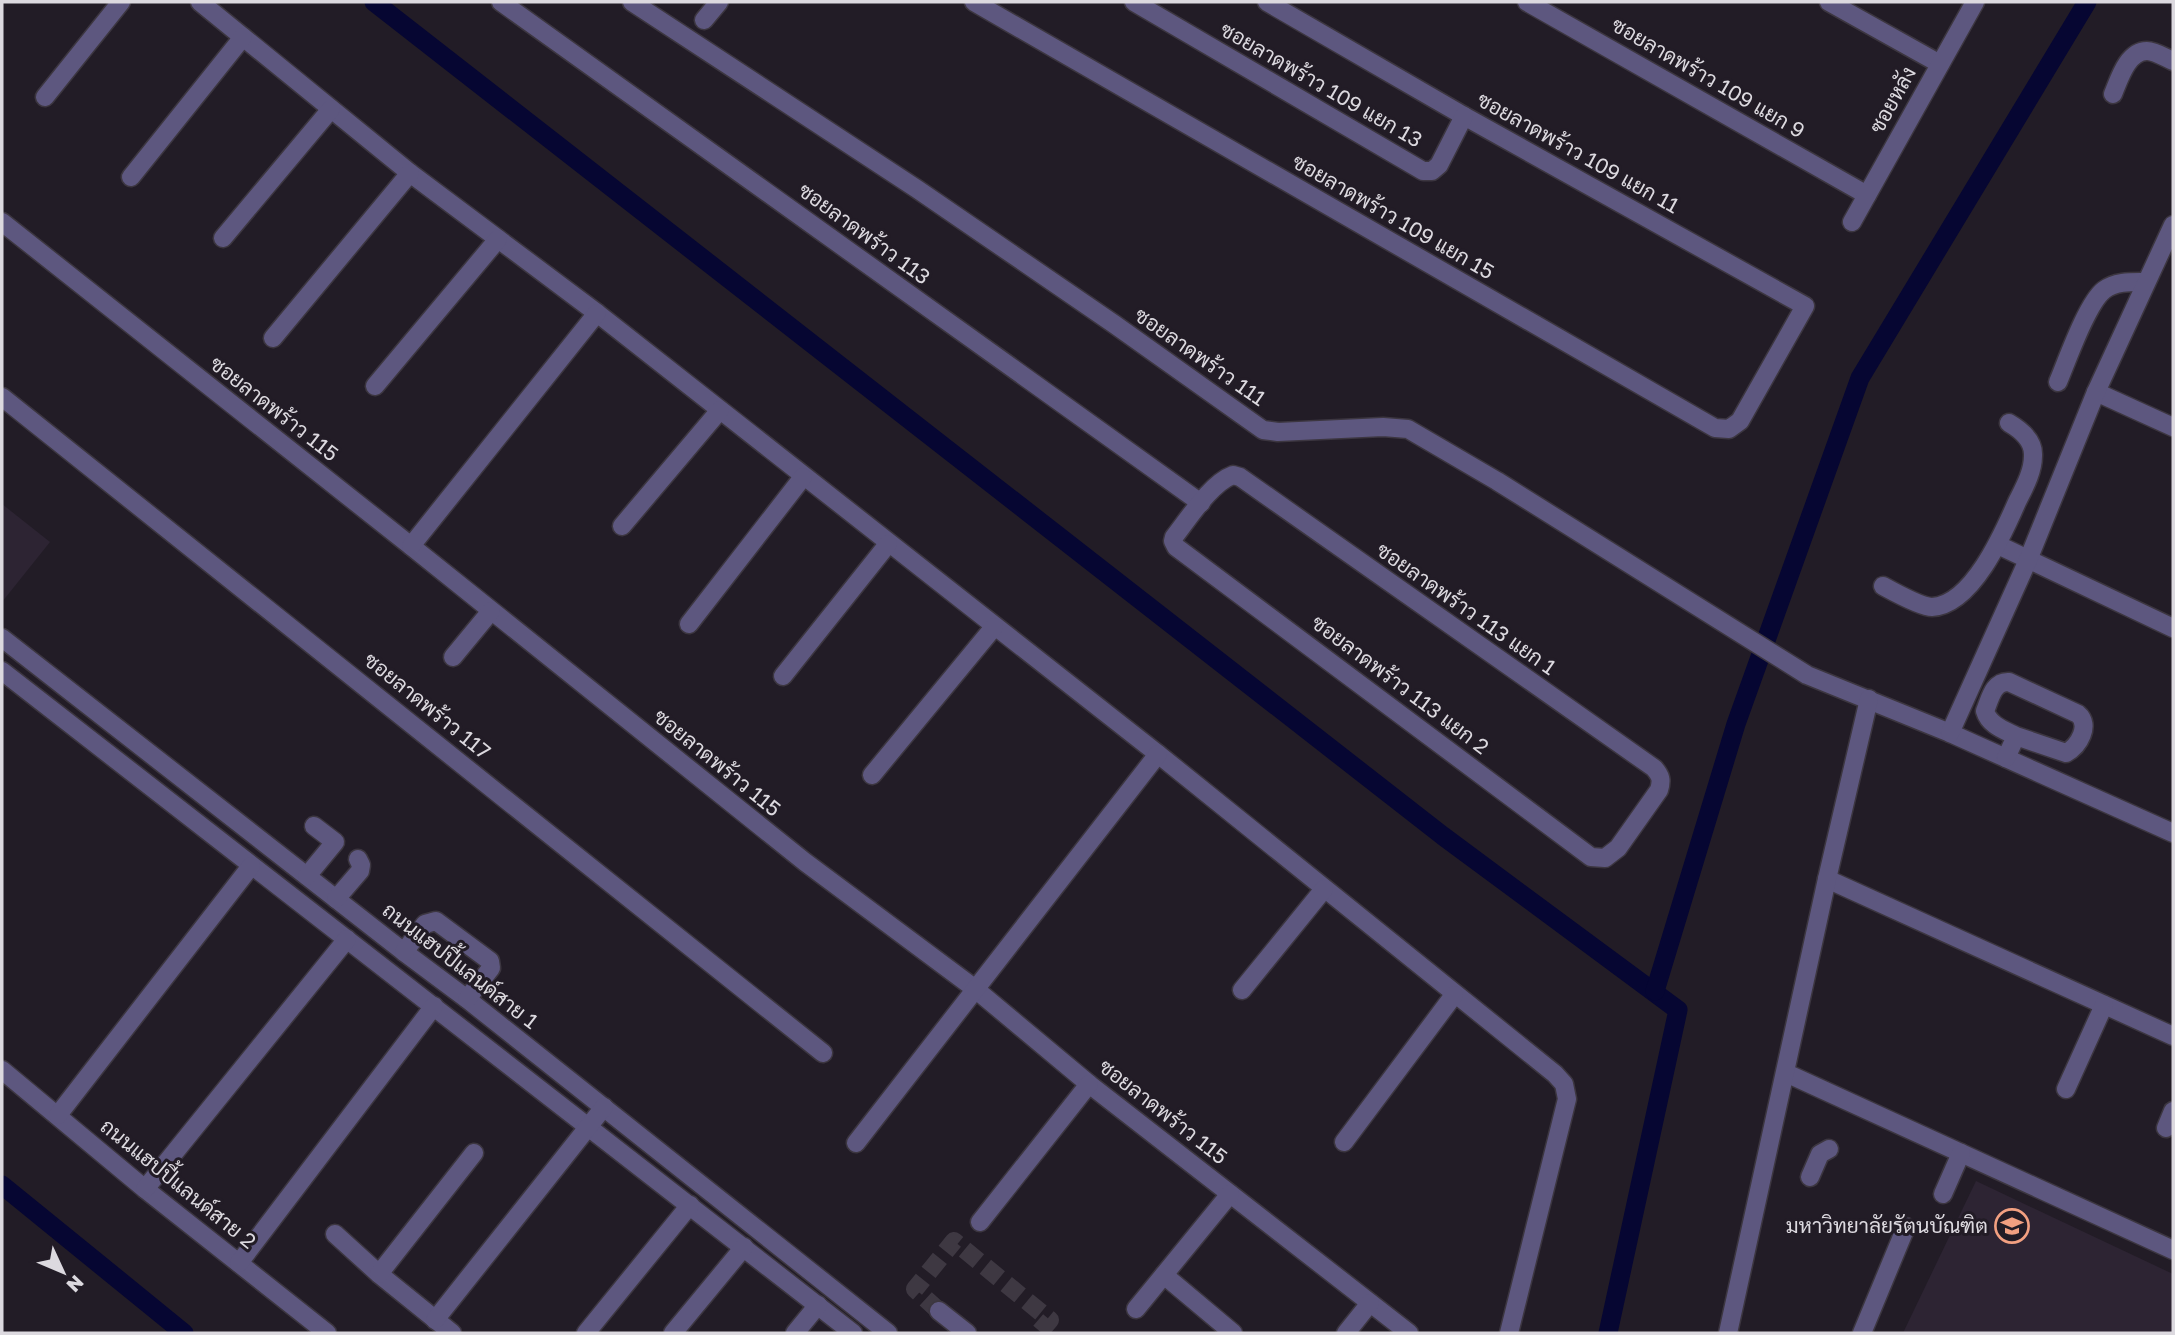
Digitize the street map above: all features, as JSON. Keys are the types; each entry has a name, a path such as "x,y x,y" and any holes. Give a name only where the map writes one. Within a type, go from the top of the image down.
{"street":[{"path":"45,97 121,2"},
{"path":"200,2 410,173 597,313 1158,754 1555,1074 1564,1084 1567,1099 1509,1333"},
{"name":"ซอยลาดพร้าว 113","path":"501,2 1200,503"},
{"name":"ซอยลาดพร้าว 111","path":"632,2 917,188 1263,430 1278,432 1382,427 1408,429 1497,481 1807,674 1950,733 2173,832"},
{"path":"704,20 719,2"},
{"name":"ซอยลาดพร้าว 109 แยก 15","path":"974,2 1715,428 1729,429 1740,421 1769,369"},
{"name":"ซอยลาดพร้าว 109 แยก 13","path":"1134,2 1423,171 1433,171 1439,164 1464,116"},
{"name":"ซอยลาดพร้าว 109 แยก 11","path":"1267,2 1294,9 1464,116 1805,306 1769,369"},
{"name":"ซอยลาดพร้าว 109 แยก 9","path":"1527,2 1867,195"},
{"path":"1829,2 1940,64"},
{"name":"ซอยหลัง","path":"1852,222 1975,2"},
{"path":"131,177 243,37"},
{"path":"2113,94 2123,70 2139,53 2147,51 2173,61"},
{"path":"223,238 331,109"},
{"path":"273,338 410,173"},
{"name":"ซอยลาดพร้าว 115","path":"2,222 805,862 974,988 1089,1084 1409,1333"},
{"path":"1950,733 2028,560 2096,391 2173,225"},
{"path":"375,386 498,239"},
{"path":"2058,382 2092,303 2104,290 2120,283 2146,282"},
{"path":"411,546 597,313"},
{"path":"2096,391 2173,427"},
{"name":"ซอยลาดพร้าว 117","path":"2,397 824,1053"},
{"path":"622,526 720,410"},
{"path":"1883,586 1930,607 1947,604 1960,595 1986,564 1998,545 2030,474 2034,456 2031,445 2021,430 2009,423"},
{"name":"ซอยลาดพร้าว 113 แยก 1","path":"1200,503 1224,478 1233,475 1240,477 1654,768 1662,782 1635,825"},
{"path":"690,624 803,477"},
{"name":"ซอยลาดพร้าว 113 แยก 2","path":"1200,503 1174,537 1176,547 1591,857 1605,858 1612,854 1635,825"},
{"path":"783,676 888,544"},
{"path":"1998,545 2173,628"},
{"path":"453,657 491,611"},
{"path":"872,775 994,627"},
{"name":"ถนนแฮปปี้แลนด์สาย 1","path":"2,638 336,900 467,999 888,1333"},
{"path":"2,671 853,1333"},
{"path":"2003,682 2009,682 2084,718 2085,724 2076,744 2066,753 2016,736 1994,724 1984,711 1997,685 2003,682"},
{"path":"1728,1333 1869,699"},
{"path":"2006,758 2016,736"},
{"path":"856,1143 1158,754"},
{"path":"307,876 335,842 314,826"},
{"path":"336,900 360,871 358,859"},
{"path":"58,1115 251,866"},
{"path":"1827,879 2173,1036"},
{"path":"1242,990 1324,889"},
{"path":"404,952 425,925 436,921 491,961 491,968 467,999"},
{"path":"145,1189 347,939"},
{"path":"1344,1142 1454,995"},
{"path":"2066,1088 2104,1005"},
{"path":"239,1263 434,1006"},
{"name":"ถนนแฮปปี้แลนด์สาย 2","path":"2,1070 145,1189 327,1333"},
{"path":"1786,1073 2173,1250"},
{"path":"980,1222 1089,1084"},
{"path":"435,1320 604,1107"},
{"path":"1810,1177 1820,1154 1829,1149"},
{"path":"379,1274 474,1153"},
{"path":"1942,1194 1961,1153"},
{"path":"1136,1309 1230,1194"},
{"path":"586,1333 690,1205"},
{"path":"1862,1333 1906,1227"},
{"path":"335,1234 379,1274 452,1333"},
{"path":"673,1333 744,1247"},
{"path":"1164,1275 1233,1333"},
{"path":"1346,1333 1370,1303"},
{"path":"795,1333 818,1305"},
{"path":"939,1311 967,1333"}],"shaded area":[{"path":"2,504 50,542 2,602"},
{"name":"มหาวิทยาลัยรัตนบัณฑิต","path":"1976,1181 2173,1274 2173,1333 1903,1333"}],"waterway":[{"path":"374,2 1443,836 1678,1010 1608,1333"},
{"path":"1655,991 1736,724 1860,378 2087,2"},
{"path":"2,1185 184,1333"}],"tunnel":[{"path":"939,1311 915,1289 954,1241 1050,1320 1039,1333"}],"place":[{"name":"มหาวิทยาลัยรัตนบัณฑิต","path":"2012,1226"}]}
